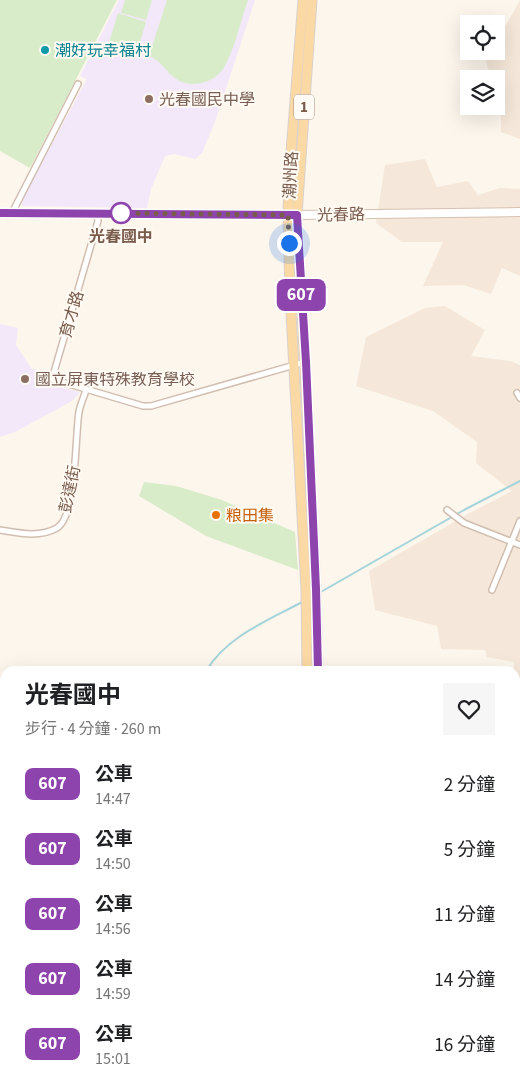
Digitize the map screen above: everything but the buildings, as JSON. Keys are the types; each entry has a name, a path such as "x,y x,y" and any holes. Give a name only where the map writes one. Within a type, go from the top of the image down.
{"main road":[{"name":"潮州路","path":"304,0 288,177 306,362 318,666"},
{"name":"潮州路","path":"307,666 306,590 290,295 292,215 312,0"},
{"name":"光春路","path":"0,213 292,215 520,212"}],"street":[{"path":"12,213 78,84"},
{"name":"育才路","path":"86,390 52,379 98,221 97,213"},
{"path":"86,390 142,406 151,406 306,362"},
{"name":"彭達街","path":"0,530 25,534 47,532 59,527 68,505 76,465 79,412 86,390"},
{"path":"449,512 461,521 520,544"},
{"path":"492,590 520,521"}],"shaded area":[{"name":"光春國民中學","path":"119,0 255,0 216,119 202,153 195,159 174,154 165,156 151,189 147,208 22,206 23,198 87,79 80,76"},
{"path":"520,0 520,139 501,132 501,115 505,115 505,70 488,70 486,62 487,60 505,60 505,27"},
{"path":"425,159 437,187 468,181 478,195 500,188 520,189 520,276 502,268 491,294 463,285 423,286 443,242 402,242 376,223 385,165"},
{"path":"445,306 485,330 471,356 510,361 520,365 520,666 514,666 514,662 487,657 485,650 441,649 437,626 375,610 369,571 512,491 476,463 477,442 433,411 356,386 366,337 425,308"},
{"name":"國立屏東特殊教育學校","path":"0,324 18,328 16,345 31,368 50,374 48,384 80,392 72,401 15,432 0,437"}],"green space":[{"name":"潮好玩幸福村","path":"0,0 117,0 30,168 0,151"},
{"path":"125,0 152,0 146,20 121,13"},
{"path":"167,0 248,0 227,62 223,69 210,80 199,84 182,82 172,76 158,61 149,56"},
{"path":"118,13 146,22 136,55 108,46"},
{"path":"144,482 176,486 222,500 295,532 298,570 206,536 139,496"}],"waterway":[{"path":"319,593 464,510 520,481"},
{"path":"210,666 225,648 237,638 304,601"}],"bus line":[{"name":"607","path":"0,213 297,215 306,362 318,666"}],"place":[{"name":"潮好玩幸福村","path":"45,50"},
{"name":"光春國民中學","path":"149,99"},
{"name":"光春國中","path":"121,213"},
{"name":"國立屏東特殊教育學校","path":"25,379"},
{"name":"粮田集","path":"216,515"}],"route":[{"path":"121,213 116,213 288,215 289,243"}]}
